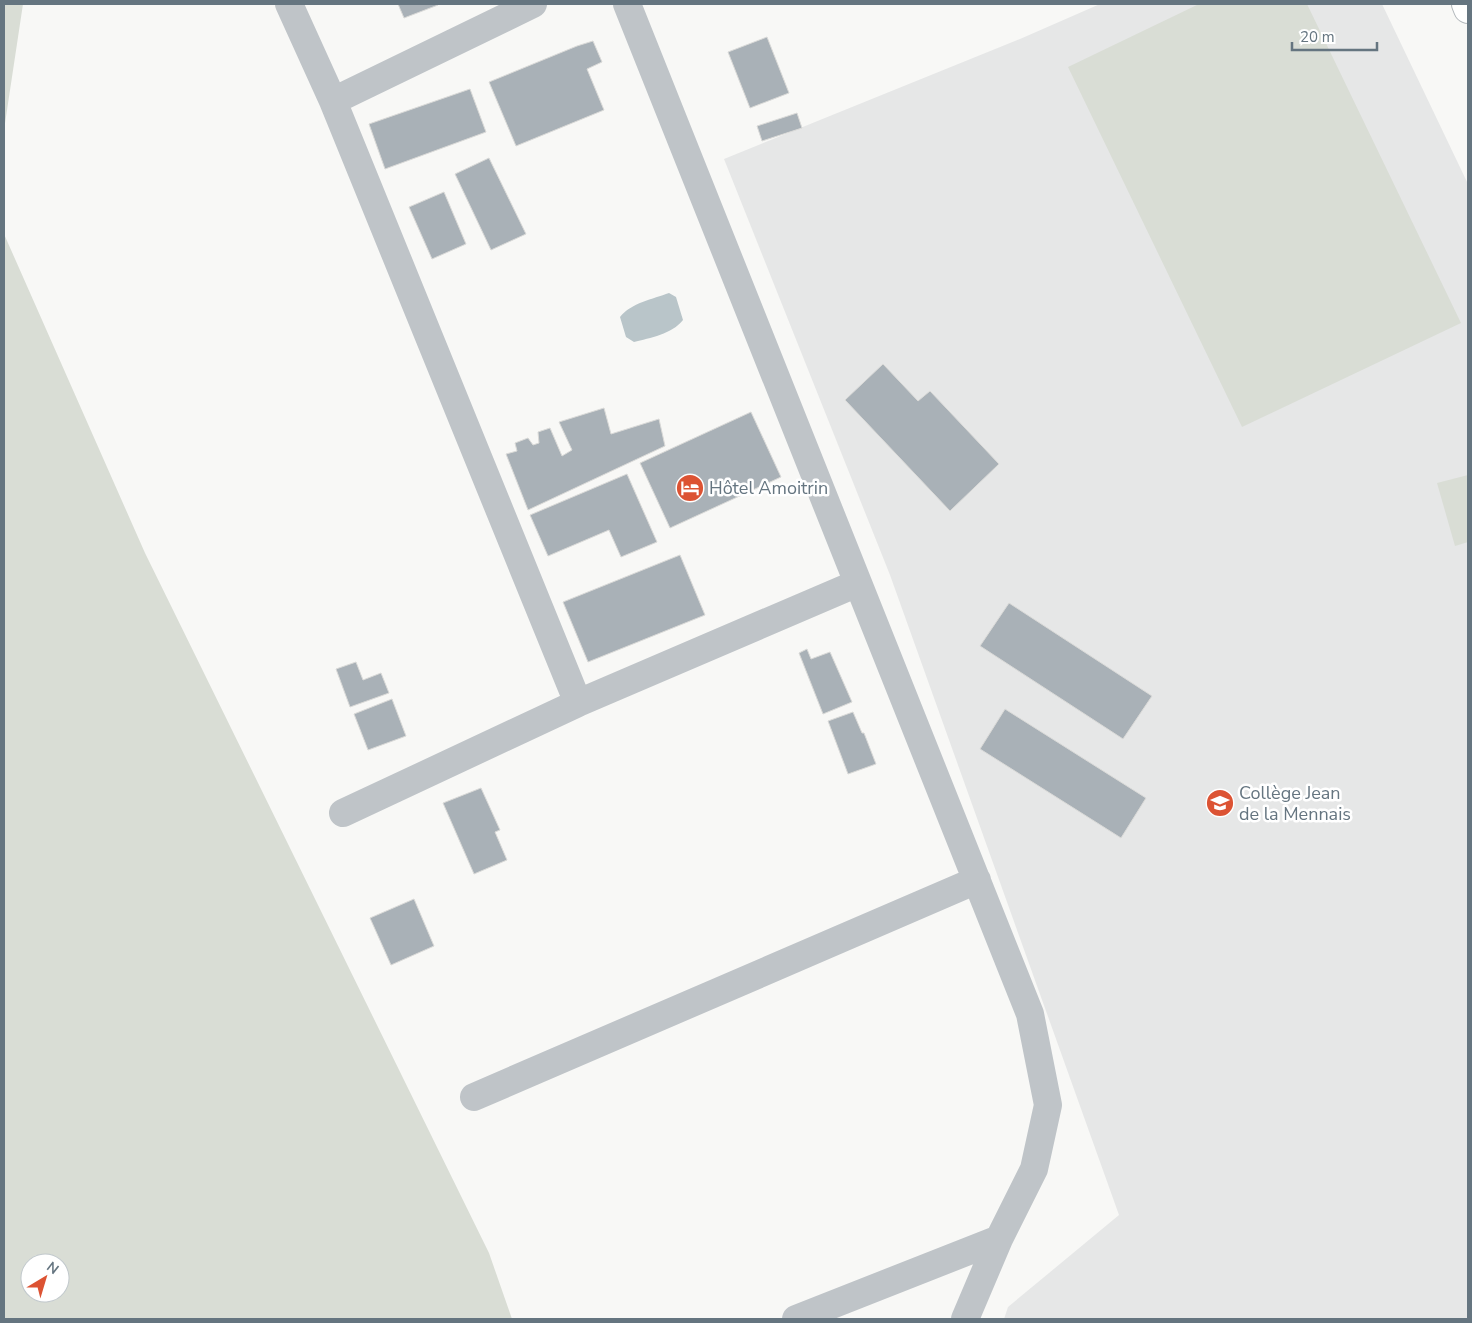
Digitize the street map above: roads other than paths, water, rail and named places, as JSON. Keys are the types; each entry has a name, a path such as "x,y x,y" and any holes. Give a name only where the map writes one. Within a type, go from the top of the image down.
{"main road":[{"path":"1466,4 1468,9"}],"street":[{"path":"289,4 333,101 578,703"},
{"path":"333,101 533,4"},
{"path":"627,4 1030,1014 1048,1105 1034,1169 999,1239 965,1319"},
{"path":"343,813 578,703 858,583"},
{"path":"474,1097 977,880"},
{"path":"796,1319 999,1239"}],"place":[{"name":"Hôtel Amoitrin","path":"690,488"},
{"name":"Collège Jean de la Mennais","path":"1220,803"}]}
